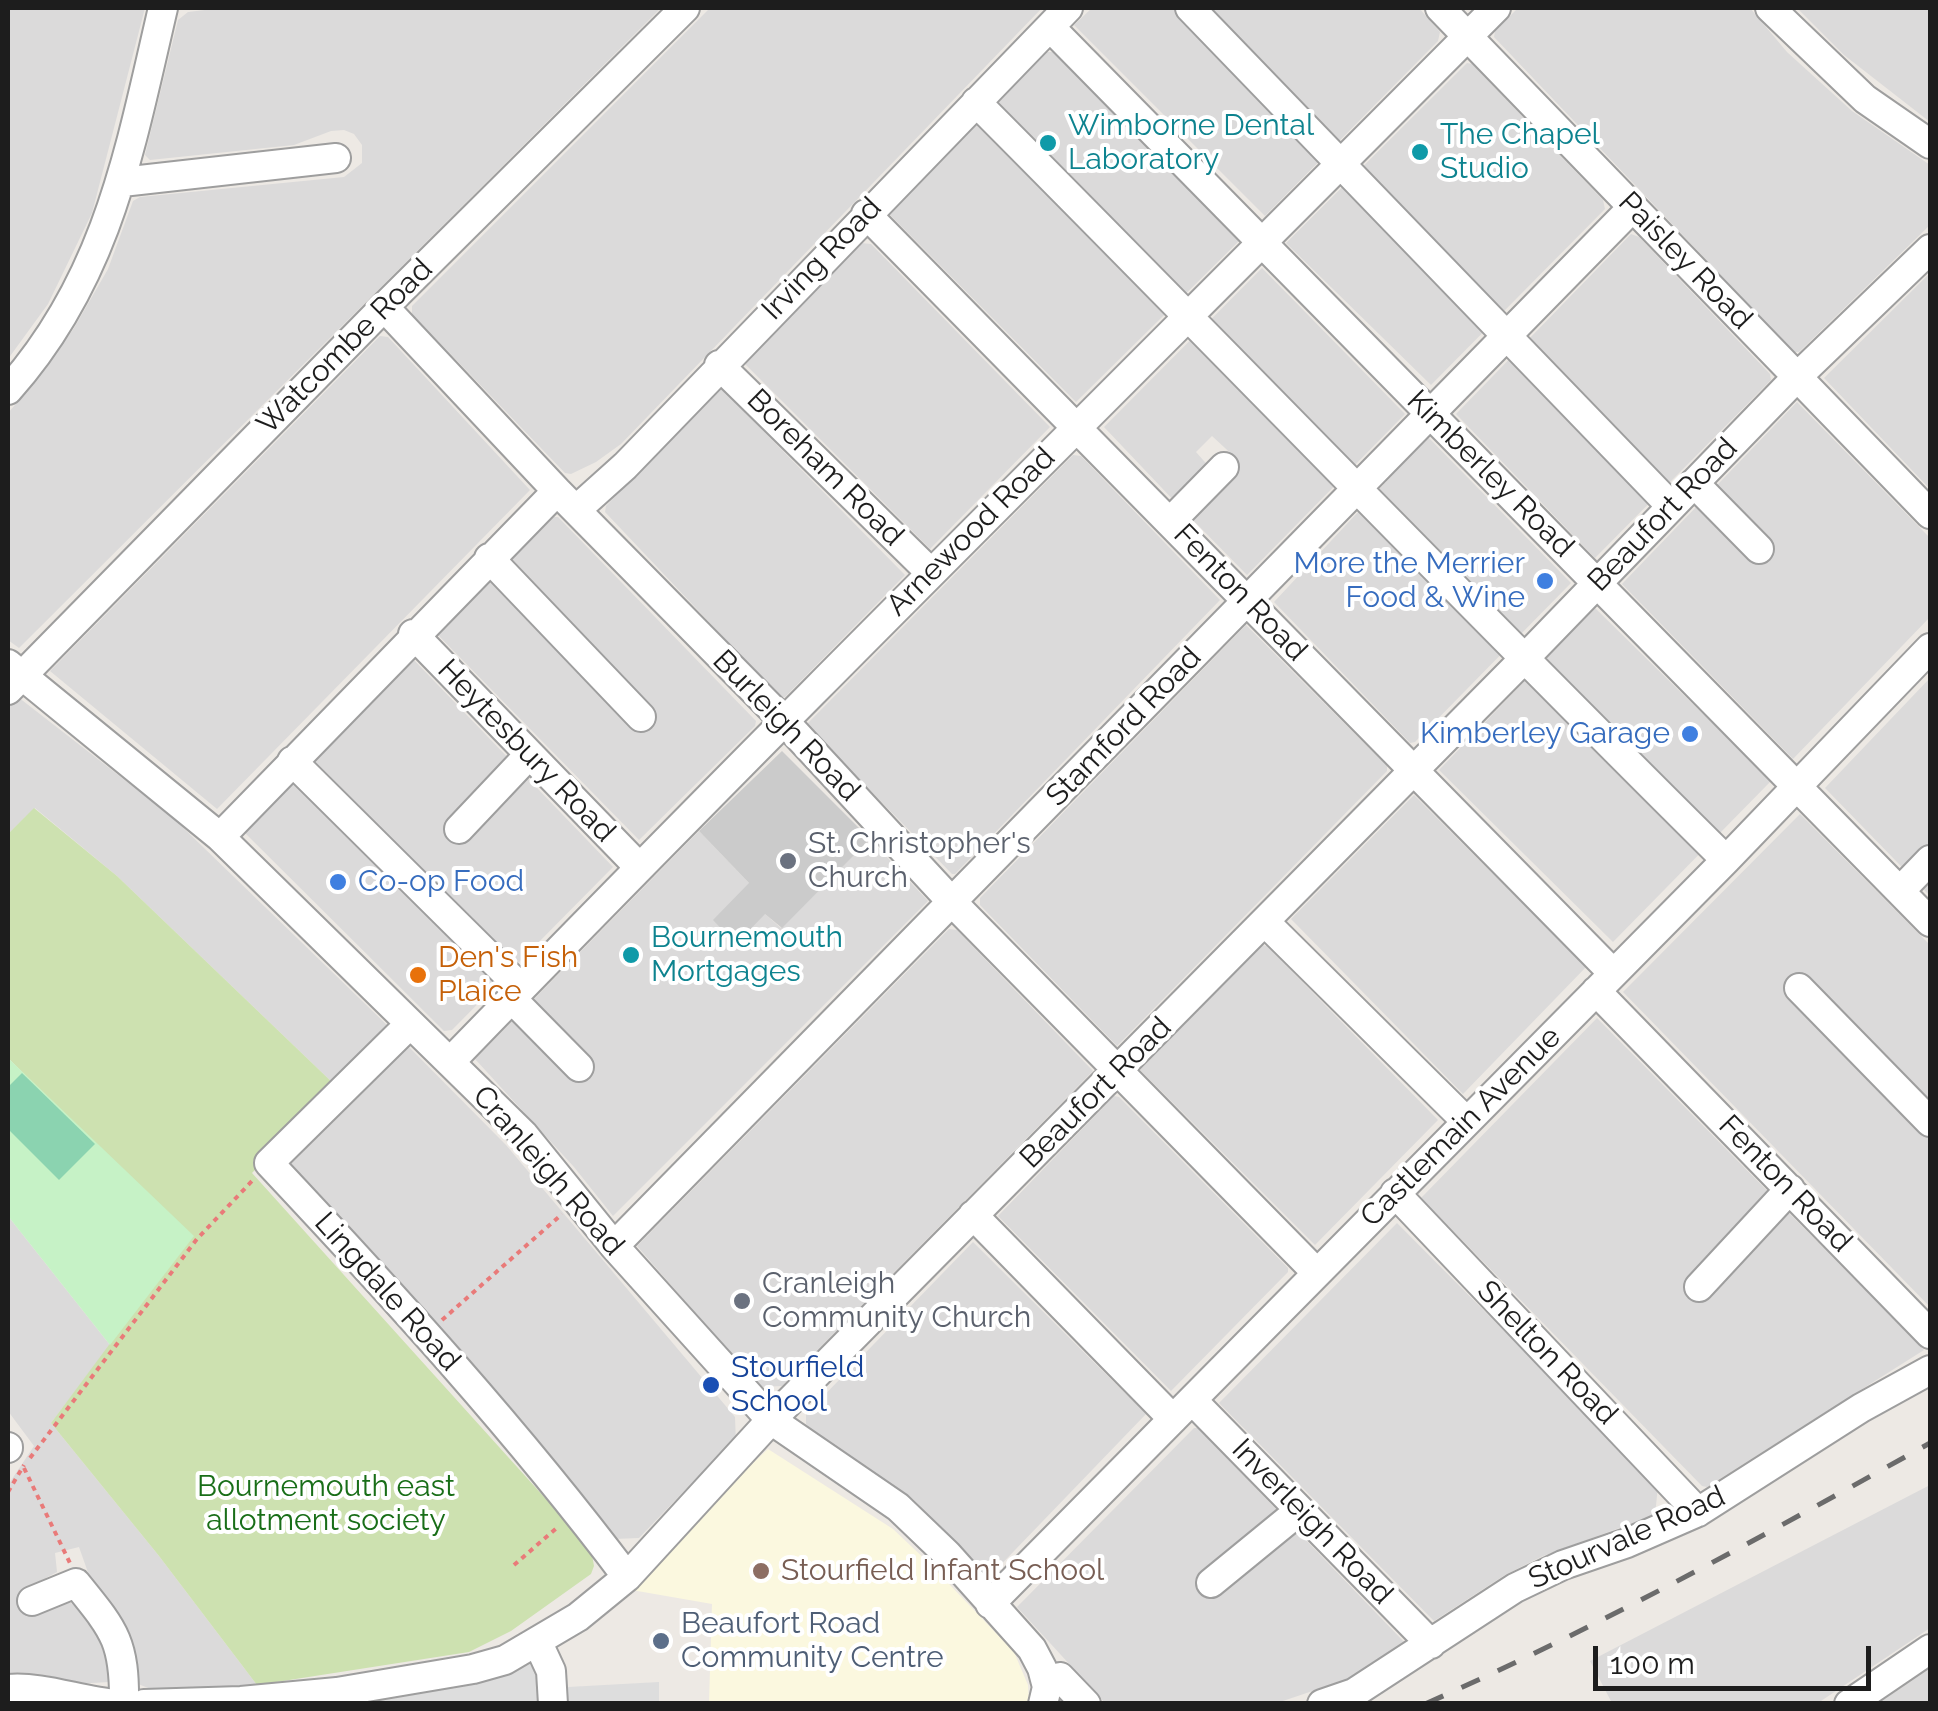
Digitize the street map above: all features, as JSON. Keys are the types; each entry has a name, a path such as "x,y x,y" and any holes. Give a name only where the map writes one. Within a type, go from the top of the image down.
{"street":[{"path":"8,390 61,321 93,260 122,182 163,8"},
{"name":"Watcombe Road","path":"12,676 685,8"},
{"path":"1190,8 1671,506"},
{"name":"Paisley Road","path":"1440,8 1930,514"},
{"name":"Arnewood Road","path":"450,1062 930,572 1496,8"},
{"path":"1770,8 1864,98 1930,144"},
{"name":"Irving Road","path":"220,836 489,558 566,500 625,466 1059,17"},
{"name":"Kimberley Road","path":"1059,17 1263,244 1930,922"},
{"path":"976,102 1523,660 1726,860"},
{"path":"122,182 336,158"},
{"name":"Stamford Road","path":"614,1246 1633,207"},
{"name":"Fenton Road","path":"866,214 1413,770 1790,1189 1930,1334"},
{"name":"Beaufort Road","path":"144,1704 338,1698 505,1660 578,1617 627,1577 771,1420 1797,378 1930,249"},
{"name":"Burleigh Road","path":"384,307 566,500 784,721 952,902 1316,1272"},
{"name":"Boreham Road","path":"720,365 930,572"},
{"path":"1170,522 1224,467"},
{"path":"1694,483 1759,549"},
{"path":"489,558 642,717"},
{"name":"Heytesbury Road","path":"413,634 639,867"},
{"name":"Castlemain Avenue","path":"990,1604 1726,860 1930,648"},
{"name":"Cranleigh Road","path":"12,676 220,836 450,1062 524,1135 614,1246 771,1420 898,1507 946,1554 1032,1649 1042,1668 1045,1695"},
{"path":"459,829 529,755"},
{"path":"292,761 516,993 579,1067"},
{"path":"1900,891 1930,860"},
{"path":"1265,922 1466,1122"},
{"path":"1800,988 1930,1122"},
{"path":"269,1162 410,1024"},
{"name":"Lingdale Road","path":"269,1162 427,1334 576,1510 627,1577"},
{"path":"1700,1287 1790,1189"},
{"name":"Shelton Road","path":"1395,1193 1698,1512"},
{"name":"Inverleigh Road","path":"973,1215 1183,1410 1299,1511 1431,1644"},
{"name":"Stourvale Road","path":"1322,1704 1354,1693 1516,1588 1562,1564 1627,1543 1698,1512 1861,1408 1930,1370"},
{"path":"1211,1583 1299,1511"},
{"path":"17,1693 120,1704 124,1664 113,1628 73,1573 32,1600"},
{"path":"538,1643 552,1671 553,1704"},
{"path":"1849,1704 1930,1648"},
{"path":"1045,1695 1060,1677 1086,1704"}],"path":[{"path":"8,1492 13,1454 197,1238 269,1162"},
{"path":"427,1334 577,1201"},
{"path":"13,1454 73,1573"},
{"path":"514,1565 576,1510"}],"shaded area":[{"path":"8,8 145,8 92,213 48,304 8,359"},
{"path":"221,8 661,8 19,648 8,640 8,413 74,328 108,269 133,201 140,197 344,177 362,163 362,145 354,134 344,130 294,145 150,160 145,155 178,20 188,12"},
{"path":"710,8 1042,8 621,444 596,462 565,473 412,314 412,306"},
{"path":"1092,8 1419,8 1440,32 1438,41 1265,216 1074,25"},
{"path":"1518,8 1750,8 1787,52 1852,111 1930,165 1930,225 1799,352 1794,352 1494,37 1495,31"},
{"path":"1797,8 1930,8 1930,122 1844,55"},
{"path":"1047,52 1054,52 1239,241 1076,402 889,214"},
{"path":"1467,63 1603,200 1605,209 1431,385 1286,243"},
{"path":"1631,234 1639,237 1770,374 1771,380 1595,558 1456,414"},
{"path":"861,243 871,244 1050,427 930,549 744,363"},
{"path":"1262,268 1405,414 1247,575 1186,513 1238,460 1212,436 1196,452 1211,469 1179,506 1104,427"},
{"path":"1930,273 1930,489 1824,378"},
{"path":"380,336 388,337 530,490 217,809 50,671"},
{"path":"718,389 905,575 781,698 605,512 606,506"},
{"path":"1797,402 1930,538 1930,617 1793,759 1622,584"},
{"path":"1428,437 1571,583 1410,743 1274,602"},
{"path":"1073,455 1081,456 1220,600 952,874 806,725"},
{"path":"554,517 756,721 639,840 437,634"},
{"path":"1595,608 1771,781 1613,942 1439,770"},
{"path":"1246,625 1387,766 1387,771 1117,1046 980,905 980,898"},
{"path":"412,658 613,867 452,1030 444,1031 244,832"},
{"path":"1930,678 1930,896 1825,788"},
{"path":"18,697 171,816 390,1028 336,1086 117,876 35,808 8,834 8,708"},
{"name":"St. Christopher's Church","path":"782,751 870,839 782,928 765,914 736,944 713,920 749,883 699,831"},
{"path":"1414,795 1586,967 1463,1094 1291,919"},
{"path":"1800,814 1930,945 1930,1307 1623,992"},
{"path":"699,831 749,883 765,914 781,928 870,839 928,901 613,1216 574,1167 475,1059"},
{"path":"949,929 957,930 1093,1071 782,1386 760,1387 637,1246"},
{"path":"1262,945 1438,1120 1315,1245 1140,1070"},
{"path":"1597,1018 1924,1350 1707,1487 1421,1198"},
{"path":"402,1040 506,1145 735,1417 736,1444 639,1538 614,1539 285,1161"},
{"path":"1114,1096 1288,1268 1171,1391 998,1216"},
{"path":"8,1216 110,1345 51,1423 257,1685 151,1689 138,1684 79,1547 55,1553 57,1572 18,1593 28,1614 64,1599 81,1609 106,1647 109,1682 75,1684 46,1675 8,1673 8,1485 34,1446 8,1411"},
{"path":"1397,1223 1658,1486 1655,1515 1543,1556 1505,1575 1434,1621 1219,1403"},
{"path":"973,1242 1146,1414 989,1577 913,1499 822,1440 806,1424 806,1414"},
{"path":"1194,1428 1405,1643 1348,1679 1277,1703 1105,1703 1017,1607"},
{"name":"Stourfield Infant School","path":"768,1449 893,1529 930,1564 1014,1652 1028,1685 1029,1703 709,1703 712,1604 626,1589 657,1553"},
{"path":"1930,1485 1930,1628 1818,1703 1612,1703 1590,1661"},
{"path":"532,1664 539,1675 566,1669 568,1687 659,1682 659,1703 356,1704 362,1698 480,1681"},
{"path":"1930,1668 1930,1703 1878,1703 1910,1682"}],"green space":[{"name":"Bournemouth east allotment society","path":"34,808 117,876 336,1086 252,1173 591,1549 591,1574 511,1631 469,1652 257,1685 51,1423 123,1326 95,1144 8,1058 8,834"},
{"path":"8,1058 194,1236 110,1345 8,1216"},
{"path":"22,1073 95,1144 59,1180 8,1129 8,1087"}],"railway":[{"path":"1425,1704 1618,1612 1930,1443"}],"place":[{"name":"Wimborne Dental Laboratory","path":"1048,143"},
{"name":"The Chapel Studio","path":"1420,152"},
{"name":"More the Merrier Food & Wine","path":"1545,581"},
{"name":"Kimberley Garage","path":"1690,734"},
{"name":"St. Christopher's Church","path":"788,861"},
{"name":"Co-op Food","path":"338,882"},
{"name":"Bournemouth Mortgages","path":"631,955"},
{"name":"Den's Fish Plaice","path":"418,975"},
{"name":"Cranleigh Community Church","path":"742,1301"},
{"name":"Stourfield School","path":"711,1385"},
{"name":"Stourfield Infant School","path":"761,1571"},
{"name":"Beaufort Road Community Centre","path":"661,1641"}]}
